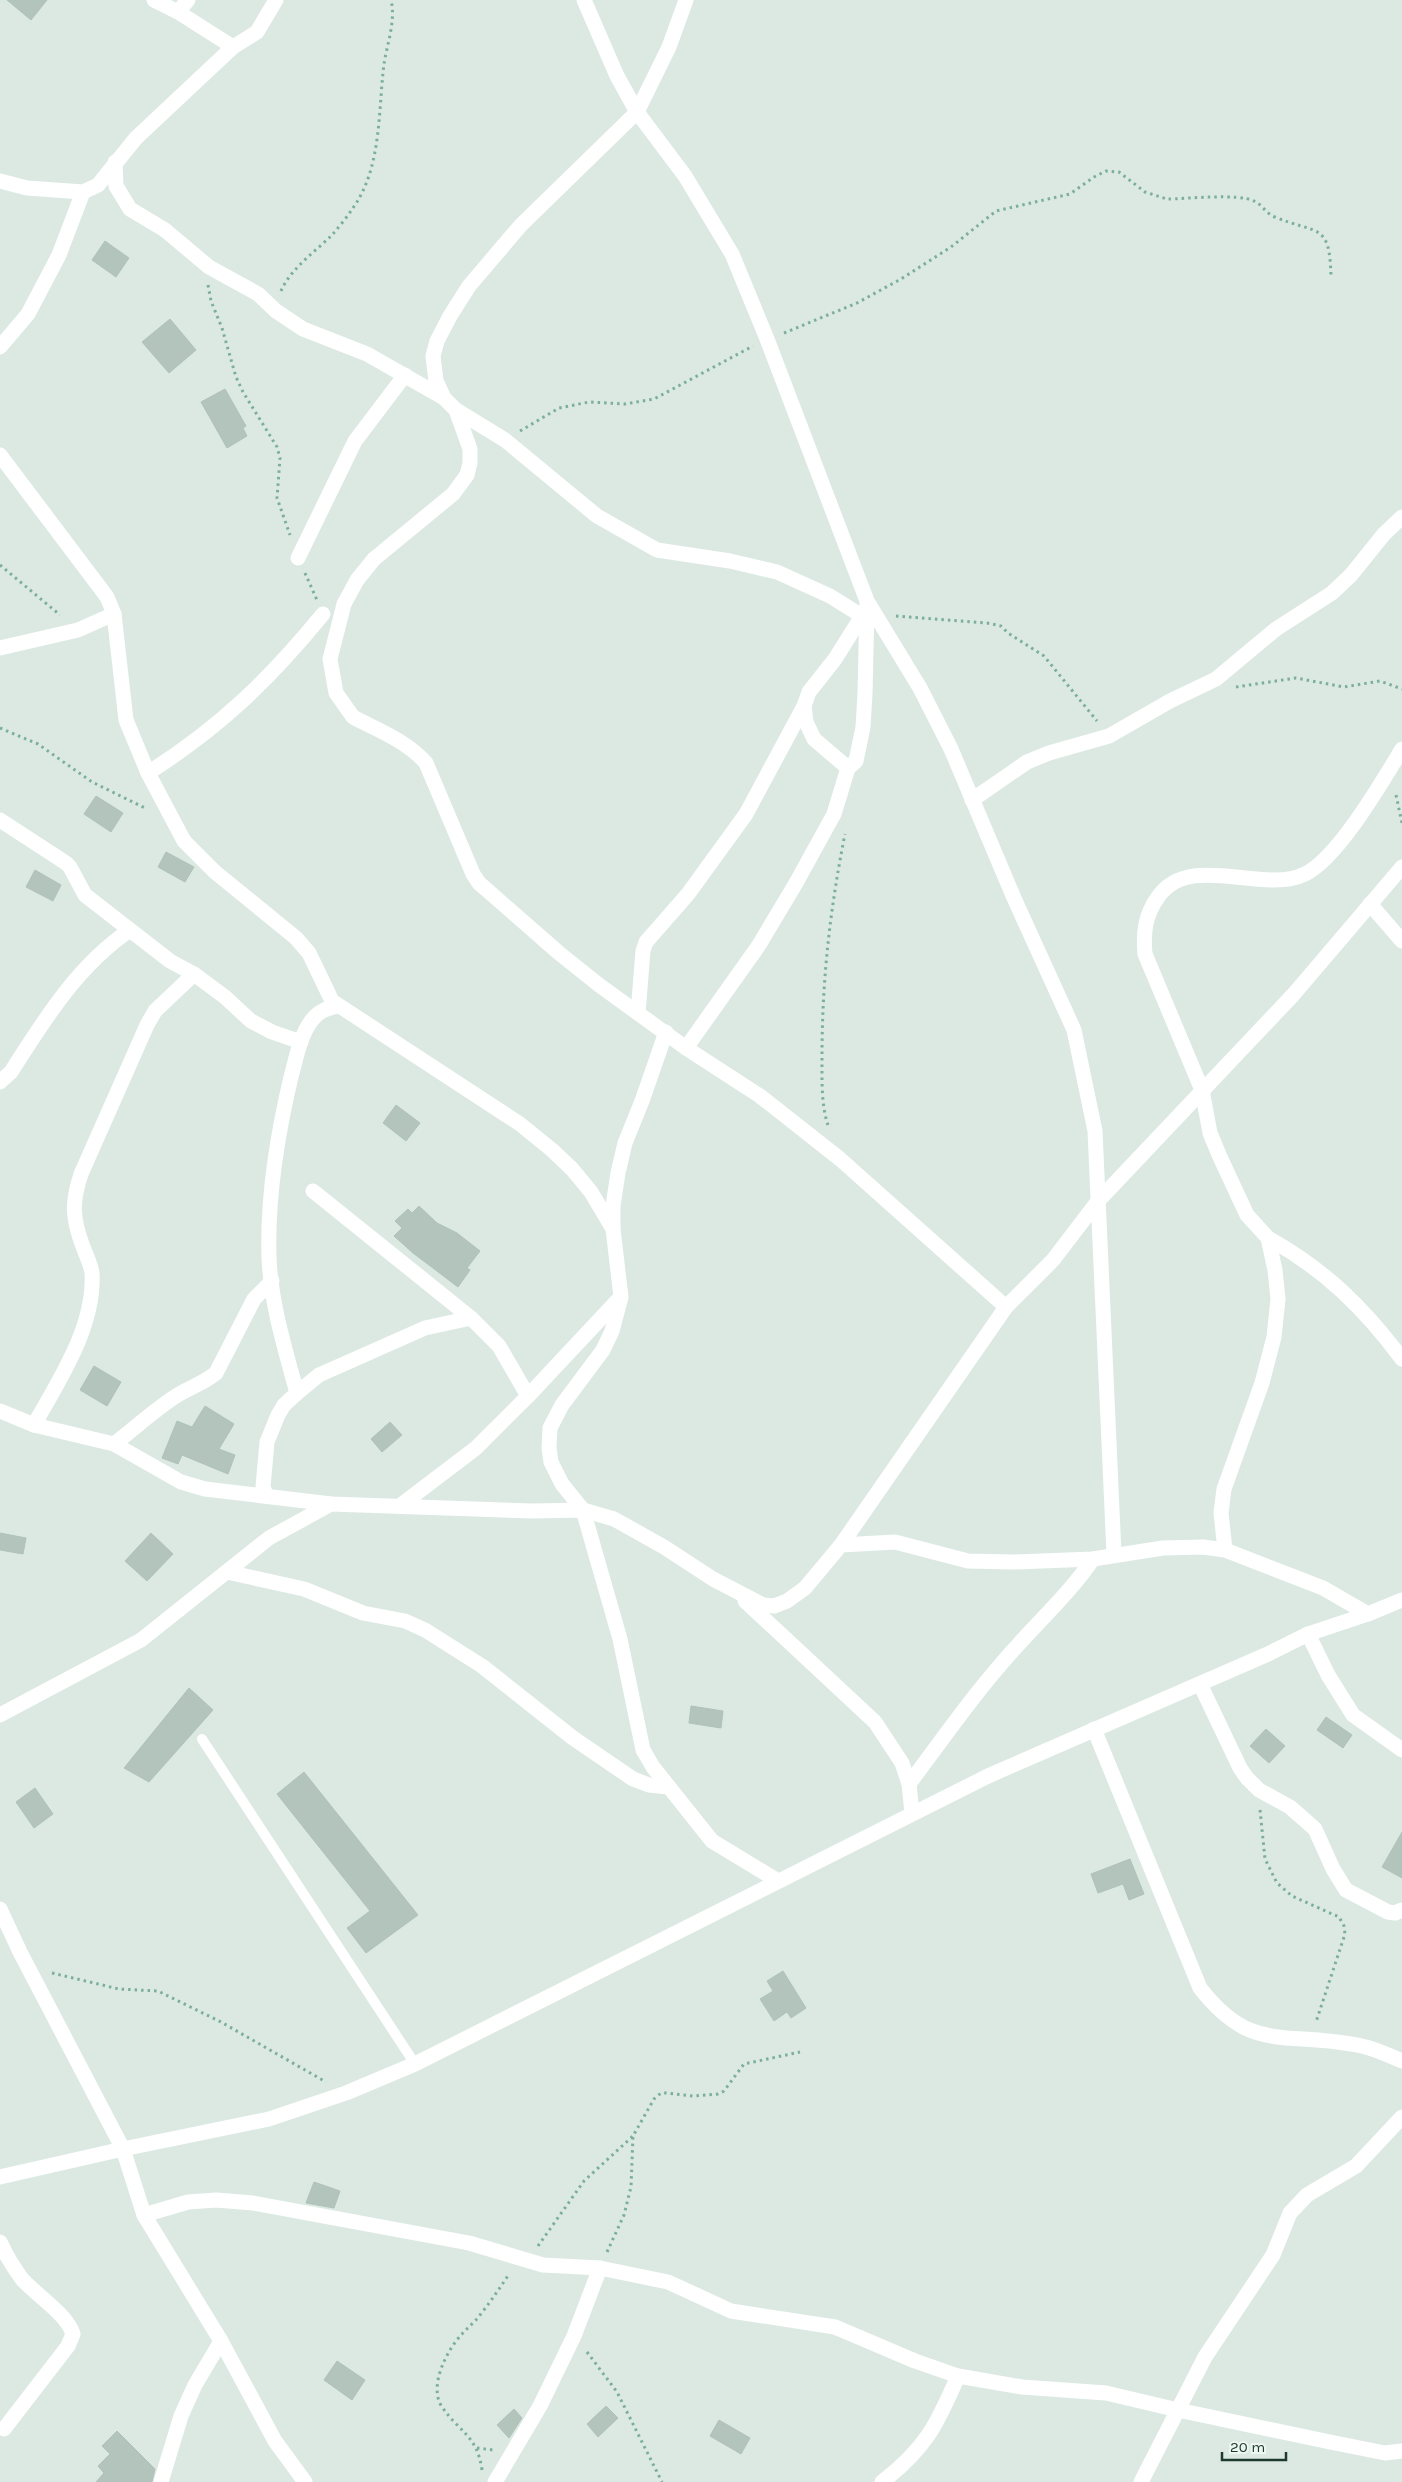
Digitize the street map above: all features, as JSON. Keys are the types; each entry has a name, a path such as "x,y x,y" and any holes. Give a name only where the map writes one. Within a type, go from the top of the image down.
{"street":[{"path":"154,0 183,6 233,47"},
{"path":"0,181 27,188 83,192 98,186 115,162 136,138 233,47 257,32 276,0"},
{"path":"584,0 617,76 637,112 685,176 732,254 767,339 867,612 920,688 951,749 1074,1030 1095,1131 1114,1554"},
{"path":"444,398 436,381 433,356 441,333 468,286 521,225 637,112 669,47 686,0"},
{"path":"115,162 116,186 130,209 164,230 209,267 258,294 276,311 303,329 356,348 444,398 456,410 505,440 597,516 657,550 778,572 867,612"},
{"path":"0,347 28,314 59,255 83,192"},
{"path":"298,558 355,441 406,375"},
{"path":"456,410 470,449 470,463 467,475 453,494 374,559 357,580 344,604 330,659 336,693 353,717 393,737 418,754 426,762 473,874 479,883 559,954 686,1048 712,1062 760,1096 840,1159 1006,1307"},
{"path":"0,455 107,597 114,614 126,720 148,773 184,841 215,872 296,938 309,953 327,992 338,1006 520,1124 552,1150 584,1184 614,1229"},
{"path":"972,800 1027,762 1049,753 1109,736 1170,701 1216,679 1239,662 1276,629 1332,593 1351,575 1384,534 1402,517"},
{"path":"638,1013 642,951 646,942 688,894 746,814 810,692 836,659 867,612"},
{"path":"686,1048 758,945 834,814 848,768 856,760 862,727 867,612"},
{"path":"0,648 78,630 114,614"},
{"path":"148,773 188,748 241,704 277,668 323,614"},
{"path":"804,706 806,722 814,739 848,768"},
{"path":"1402,749 1328,856 1307,873 1292,880 1272,881 1220,875 1197,875 1163,889 1151,906 1144,937 1145,954 1202,1090 1210,1133 1247,1215 1268,1238 1291,1251 1340,1287 1363,1310 1402,1359"},
{"path":"0,820 66,863 85,895 170,961 194,974 225,997 251,1021 272,1032 301,1042"},
{"path":"0,1411 34,1425 114,1444 180,1482 205,1489 331,1504 532,1511 583,1510 614,1519 741,1595 763,1605 774,1606 787,1601 805,1588 841,1545 1006,1307 1053,1260 1098,1201 1293,995 1402,867"},
{"path":"1370,904 1402,941"},
{"path":"0,1082 10,1072 67,990 108,945 130,930"},
{"path":"34,1425 73,1350 86,1319 92,1295 92,1271 77,1231 74,1215 74,1195 81,1174 147,1025 155,1011 194,974"},
{"path":"298,1393 280,1331 272,1282 270,1231 276,1153 284,1106 301,1042 311,1022 319,1013 338,1006"},
{"path":"666,1032 642,1101 624,1142 613,1206 621,1297 612,1331 603,1350 562,1405 550,1428 549,1448 551,1462 562,1484 583,1510 622,1649 643,1750 669,1788 712,1842 778,1881"},
{"path":"313,1191 471,1318 498,1346 528,1396"},
{"path":"1225,1550 1221,1513 1224,1489 1262,1383 1274,1337 1278,1299 1268,1238"},
{"path":"114,1444 171,1399 188,1388 206,1381 216,1373 254,1299 272,1282"},
{"path":"401,1505 476,1448 621,1297"},
{"path":"266,1495 263,1488 267,1442 278,1415 284,1405 318,1375 425,1328 471,1318"},
{"path":"0,1715 141,1640 269,1538 331,1504"},
{"path":"841,1545 894,1542 968,1561 1093,1559 1114,1554 1171,1548 1203,1547 1225,1550 1323,1588 1368,1614"},
{"path":"909,1784 989,1679 1017,1645 1077,1583 1093,1559"},
{"path":"227,1572 304,1589 363,1613 404,1621 425,1630 482,1666 567,1733 633,1779 650,1785 669,1788"},
{"path":"741,1595 750,1607 831,1679 875,1722 902,1763 909,1784 912,1813"},
{"path":"0,2177 123,2148 269,2119 346,2093 415,2064 715,1915 778,1881 988,1776 1200,1684 1308,1634 1401,1602"},
{"path":"1308,1634 1328,1675 1353,1716 1402,1750"},
{"path":"1200,1684 1240,1768 1259,1790 1290,1807 1315,1829 1333,1869 1346,1890 1388,1912 1395,1913 1402,1910"},
{"path":"1094,1729 1200,1988 1215,2007 1234,2023 1262,2035 1353,2044 1402,2061"},
{"path":"0,1909 20,1952 123,2148 144,2215 221,2341 275,2441 306,2482"},
{"path":"1141,2482 1205,2357 1273,2255 1290,2214 1307,2195 1356,2166 1402,2117"},
{"path":"144,2215 188,2202 216,2200 253,2203 469,2242 499,2250 524,2260 563,2268 600,2268 668,2282 731,2311 835,2327 915,2361 958,2376 1022,2387 1106,2393 1385,2453 1402,2451"},
{"path":"0,2242 10,2263 23,2280 69,2324 73,2334 68,2346 4,2429"},
{"path":"488,2478 540,2406 574,2336 600,2268"},
{"path":"161,2482 181,2416 195,2386 221,2341"},
{"path":"882,2482 906,2464 924,2443 940,2418 958,2376"}],"lane":[{"path":"202,1739 415,2064"}],"path":[{"path":"276,311 283,287 312,253 332,235 354,206 368,180 379,119 380,95 391,28 391,0"},
{"path":"505,440 559,408 589,402 625,404 654,399 767,339 839,311 885,289 925,266 996,211 1070,194 1106,171 1119,172 1136,187 1154,196 1167,199 1252,200 1275,217 1306,226 1321,234 1329,246 1331,278"},
{"path":"209,267 209,295 222,328 236,377 243,392 277,447 280,458 277,498 298,558 323,614"},
{"path":"0,564 78,630"},
{"path":"867,612 891,616 987,623 1001,626 1008,634 1044,656 1109,736"},
{"path":"1232,687 1296,678 1344,687 1380,681 1402,689"},
{"path":"0,728 38,744 92,782 128,798 174,824"},
{"path":"829,1127 822,1086 824,969 832,902 846,831"},
{"path":"1259,1790 1265,1859 1277,1883 1292,1896 1339,1917 1344,1926 1345,1934 1310,2039"},
{"path":"48,1971 55,1975 110,1987 158,1991 221,2022 346,2093"},
{"path":"488,2478 477,2448 467,2433 442,2407 437,2396 437,2386 449,2352 461,2334 524,2260 584,2181 633,2136 654,2099 662,2093 675,2092 693,2096 718,2094 724,2090 744,2064 800,2052"},
{"path":"600,2268 624,2215 631,2187 633,2136"},
{"path":"574,2336 617,2392 662,2482"}],"building":[{"path":"7,0 47,0 31,20"},
{"path":"105,241 129,258 116,277 92,260"},
{"path":"170,319 196,350 169,373 142,342"},
{"path":"225,389 246,426 243,428 247,436 227,448 201,402"},
{"path":"96,796 123,813 111,832 84,814"},
{"path":"166,852 194,867 185,882 158,867"},
{"path":"35,870 61,885 53,901 26,887"},
{"path":"396,1105 420,1123 406,1141 383,1123"},
{"path":"419,1206 437,1223 457,1233 480,1251 467,1268 470,1270 458,1287 394,1236 402,1228 395,1221 408,1209 412,1213"},
{"path":"94,1366 121,1382 107,1406 80,1390"},
{"path":"205,1406 234,1424 219,1449 235,1455 228,1474 182,1455 178,1464 162,1458 177,1421 192,1427"},
{"path":"390,1422 402,1435 382,1452 371,1439"},
{"path":"0,1533 26,1538 23,1554 0,1550"},
{"path":"151,1533 173,1554 147,1581 125,1561"},
{"path":"189,1688 213,1710 149,1782 124,1768"},
{"path":"691,1706 723,1711 721,1728 689,1723"},
{"path":"1326,1717 1352,1735 1343,1748 1317,1730"},
{"path":"1266,1729 1285,1746 1269,1763 1250,1746"},
{"path":"304,1772 418,1915 366,1953 347,1928 370,1911 277,1794"},
{"path":"35,1788 53,1814 34,1828 16,1802"},
{"path":"1402,1832 1402,1878 1382,1867"},
{"path":"1130,1859 1144,1894 1129,1900 1123,1884 1098,1893 1091,1874"},
{"path":"783,1971 806,2008 791,2018 787,2012 774,2021 760,1999 773,1991 767,1981"},
{"path":"314,2182 340,2191 334,2208 306,2203"},
{"path":"337,2361 365,2380 352,2400 324,2380"},
{"path":"606,2406 618,2418 598,2437 587,2424"},
{"path":"514,2409 522,2418 509,2438 497,2425"},
{"path":"719,2420 750,2438 741,2454 710,2436"},
{"path":"117,2431 155,2469 152,2482 96,2482 104,2473 98,2466 110,2454 102,2446"}]}
